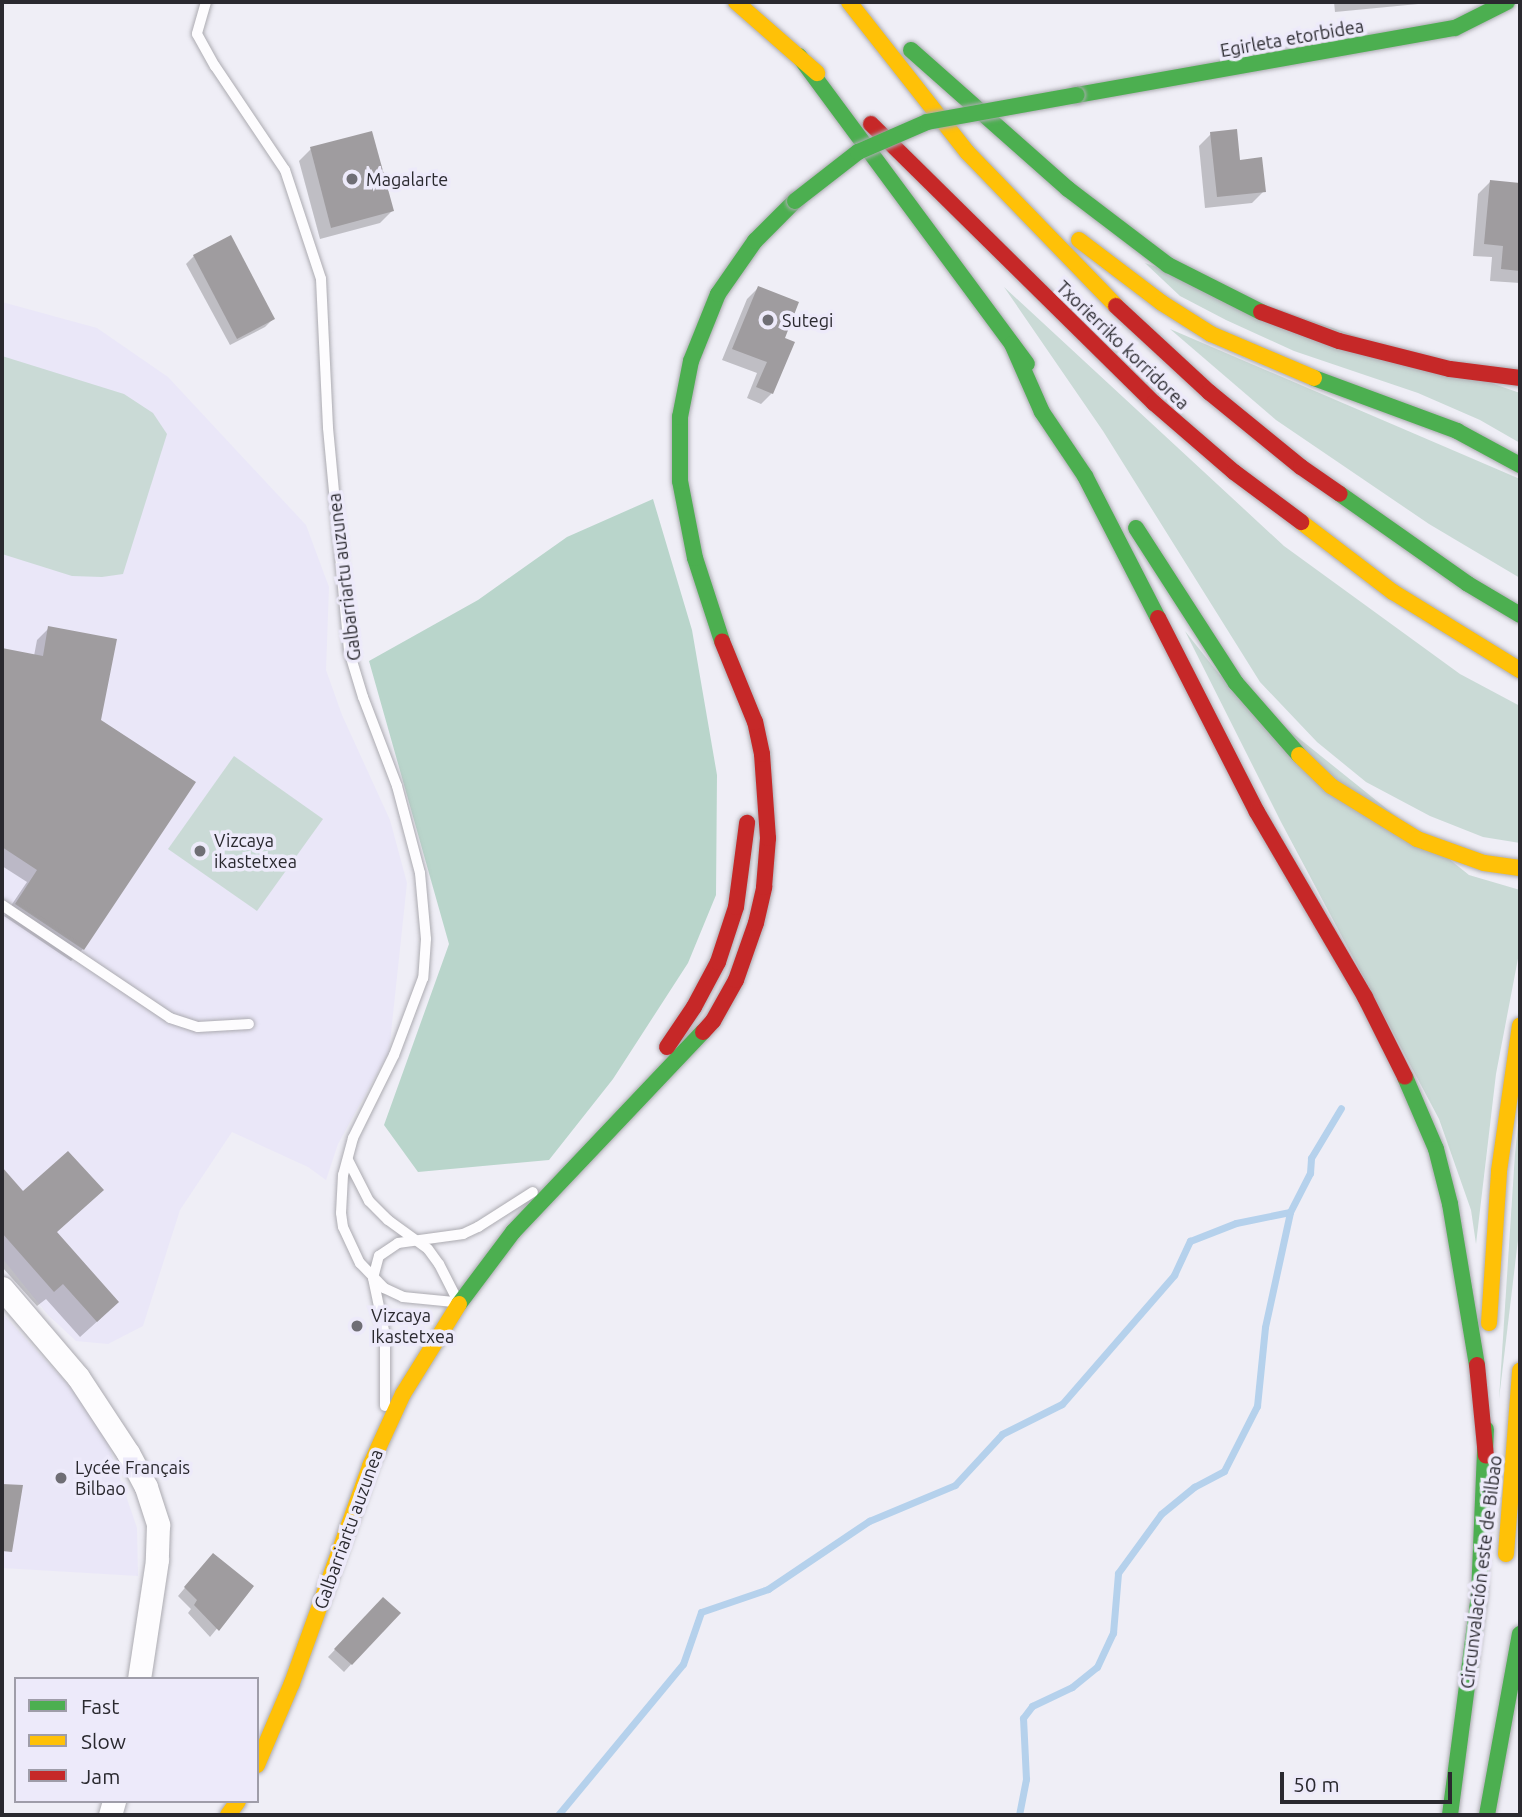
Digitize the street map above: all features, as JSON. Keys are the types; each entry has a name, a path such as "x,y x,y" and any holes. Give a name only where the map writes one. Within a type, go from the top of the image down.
{"main road":[{"name":"Txorierriko korridorea","path":"736,2 799,56 950,200 1154,403 1308,531 1444,625 1520,670"},
{"name":"Txorierriko korridorea","path":"849,2 967,152 1128,319 1209,392 1301,467 1468,584 1520,615"},
{"path":"857,2 1068,189 1168,265 1260,312 1339,341 1450,369 1520,378"},
{"name":"Egirleta etorbidea","path":"719,635 684,512 678,450 683,399 691,361 718,294 755,241 795,201 858,152 927,122 969,112 1413,37 1455,28 1507,2"},
{"path":"799,56 1059,408"},
{"path":"898,62 1049,213"},
{"path":"1068,230 1095,256 1212,334 1281,366 1457,431 1520,465"},
{"path":"1012,344 1042,412 1085,476 1257,813 1365,997 1417,1101 1436,1149 1457,1237 1474,1331 1486,1456"},
{"path":"1074,430 1103,475"},
{"path":"1124,509 1236,683 1296,752 1331,786 1417,839 1484,863 1520,868"},
{"path":"719,635 733,711"},
{"path":"617,1121 713,1020 736,980 764,887 768,810 762,754 755,722 719,635"},
{"path":"617,1121 694,1007 718,962 739,893 747,811"},
{"path":"1451,1815 1479,1595 1492,1252 1499,1171 1520,1026"},
{"name":"Galbarriartu auzunea","path":"259,1760 292,1683 382,1438 403,1394 459,1303 513,1232 617,1121"},
{"name":"Circunvalación este de Bilbao","path":"1503,1576 1520,1371"},
{"path":"1489,1815 1520,1634"},
{"name":"Circunvalación este de Bilbao","path":"1451,1815 1481,1715"},
{"path":"1489,1815 1514,1757"}],"street":[{"path":"2,1288 78,1377 128,1453 146,1487 158,1525 156,1560 139,1677"}],"lane":[{"name":"Galbarriartu auzunea","path":"206,2 197,34 215,66 285,170 321,279 328,429 349,650 397,786 420,873 426,939 423,978 394,1055 356,1130 341,1189 344,1227 360,1263 373,1279"},
{"path":"2,905 170,1018 198,1027 249,1024"},
{"path":"348,1160 369,1201 439,1264 459,1303"},
{"path":"382,1438 387,1368 383,1319 373,1279 374,1265 387,1248 415,1240 463,1234 478,1227 574,1166"},
{"path":"373,1279 403,1297 459,1303"}],"shaded area":[{"path":"1145,263 1520,393 1520,443 1480,420 1418,393 1294,351 1226,320 1180,296"},
{"path":"1004,287 1284,546 1460,674 1520,706 1520,843 1483,837 1430,816 1366,782 1317,742 1260,682 1103,431"},
{"name":"Vizcaya ikastetxea","path":"2,302 97,328 168,377 306,525 329,587 326,670 342,715 390,820 407,883 389,1052 338,1144 326,1180 308,1167 232,1132 180,1210 143,1326 108,1344 76,1341 48,1315 2,1258"},
{"path":"1170,329 1520,479 1520,578 1429,524 1276,420"},
{"path":"2,356 124,394 153,413 167,434 123,574 102,577 72,576 2,554"},
{"path":"1185,631 1219,674 1469,875 1520,890 1520,948 1496,1074 1476,1244 1471,1210 1439,1119 1281,822"},
{"path":"234,756 323,819 257,911 168,849"},
{"path":"1520,1107 1520,1223 1499,1399 1515,1154"},
{"name":"Lycée Français Bilbao","path":"2,1313 74,1391 108,1443 137,1528 138,1576 2,1568"}],"green space":[{"path":"653,499 692,630 717,775 716,895 688,963 613,1079 549,1160 418,1172 384,1125 449,944 369,661 478,600 567,537"}],"building":[{"path":"1237,129 1240,160 1262,157 1266,192 1217,197 1210,132"},
{"name":"Magalarte","path":"372,131 394,211 331,228 310,147"},
{"path":"1490,180 1520,183 1520,271 1501,269 1503,246 1484,244"},
{"path":"231,235 275,319 237,339 193,255"},
{"name":"Sutegi","path":"758,286 799,302 785,338 795,342 773,394 756,387 767,362 732,349"},
{"path":"48,626 117,639 101,720 196,782 84,950 15,904 37,870 2,847 2,648 43,656"},
{"path":"68,1151 104,1190 57,1232 119,1302 97,1322 63,1284 54,1292 2,1233 2,1167 23,1191"},
{"path":"2,1484 23,1485 12,1552 2,1551"},
{"path":"213,1553 254,1586 219,1631 194,1605 197,1600 184,1587"},
{"path":"383,1597 401,1613 352,1665 334,1649"}],"waterway":[{"path":"1019,1815 1026,1779 1023,1718 1032,1706 1072,1687 1097,1667 1113,1633 1118,1573 1161,1514 1194,1487 1224,1471 1257,1406 1265,1327 1290,1212 1310,1173 1311,1158 1341,1108"},
{"path":"558,1815 683,1664 701,1612 768,1589 869,1521 955,1485 1002,1434 1062,1404 1174,1275 1190,1241 1236,1223 1290,1212"}],"traffic: fast":[{"path":"1077,95 1455,28 1507,2"},
{"path":"911,50 1068,189 1168,265 1261,312"},
{"path":"799,56 1027,364"},
{"path":"795,201 858,152 927,122 1077,95"},
{"path":"722,641 695,558 680,481 680,417 691,361 718,294 755,241 795,201"},
{"path":"1012,344 1042,412 1085,476 1158,618"},
{"path":"1314,378 1457,431 1520,465"},
{"path":"1340,494 1468,584 1520,615"},
{"path":"1136,528 1236,683 1299,755"},
{"path":"459,1304 513,1232 703,1032"},
{"path":"1405,1077 1436,1149 1450,1204 1477,1365"},
{"path":"1450,1815 1479,1595 1486,1429"},
{"path":"1487,1815 1520,1634"}],"traffic: slow":[{"path":"736,2 817,73"},
{"path":"849,2 967,152 1116,306"},
{"path":"1079,240 1162,303 1211,334 1314,378"},
{"path":"1301,522 1393,592 1520,670"},
{"path":"1299,755 1331,786 1417,839 1484,863 1520,868"},
{"path":"1489,1323 1499,1171 1520,1026"},
{"path":"259,1760 292,1683 370,1466 403,1394 459,1304"},
{"path":"1506,1554 1520,1371"},
{"path":"228,1815 237,1803"}],"traffic: jam":[{"path":"871,124 1154,403 1234,472 1301,522"},
{"path":"1116,306 1209,392 1301,467 1340,494"},
{"path":"1261,312 1339,341 1450,369 1520,378"},
{"path":"1158,618 1257,812 1365,997 1405,1077"},
{"path":"703,1032 713,1021 736,980 756,923 764,887 768,838 762,754 755,722 722,641"},
{"path":"667,1047 694,1007 718,962 736,907 747,823"},
{"path":"1477,1365 1486,1456"}],"place":[{"name":"Magalarte","path":"352,179"},
{"name":"Sutegi","path":"768,320"},
{"name":"Vizcaya ikastetxea","path":"200,851"},
{"name":"Vizcaya Ikastetxea","path":"357,1326"},
{"name":"Lycée Français Bilbao","path":"61,1478"}]}
